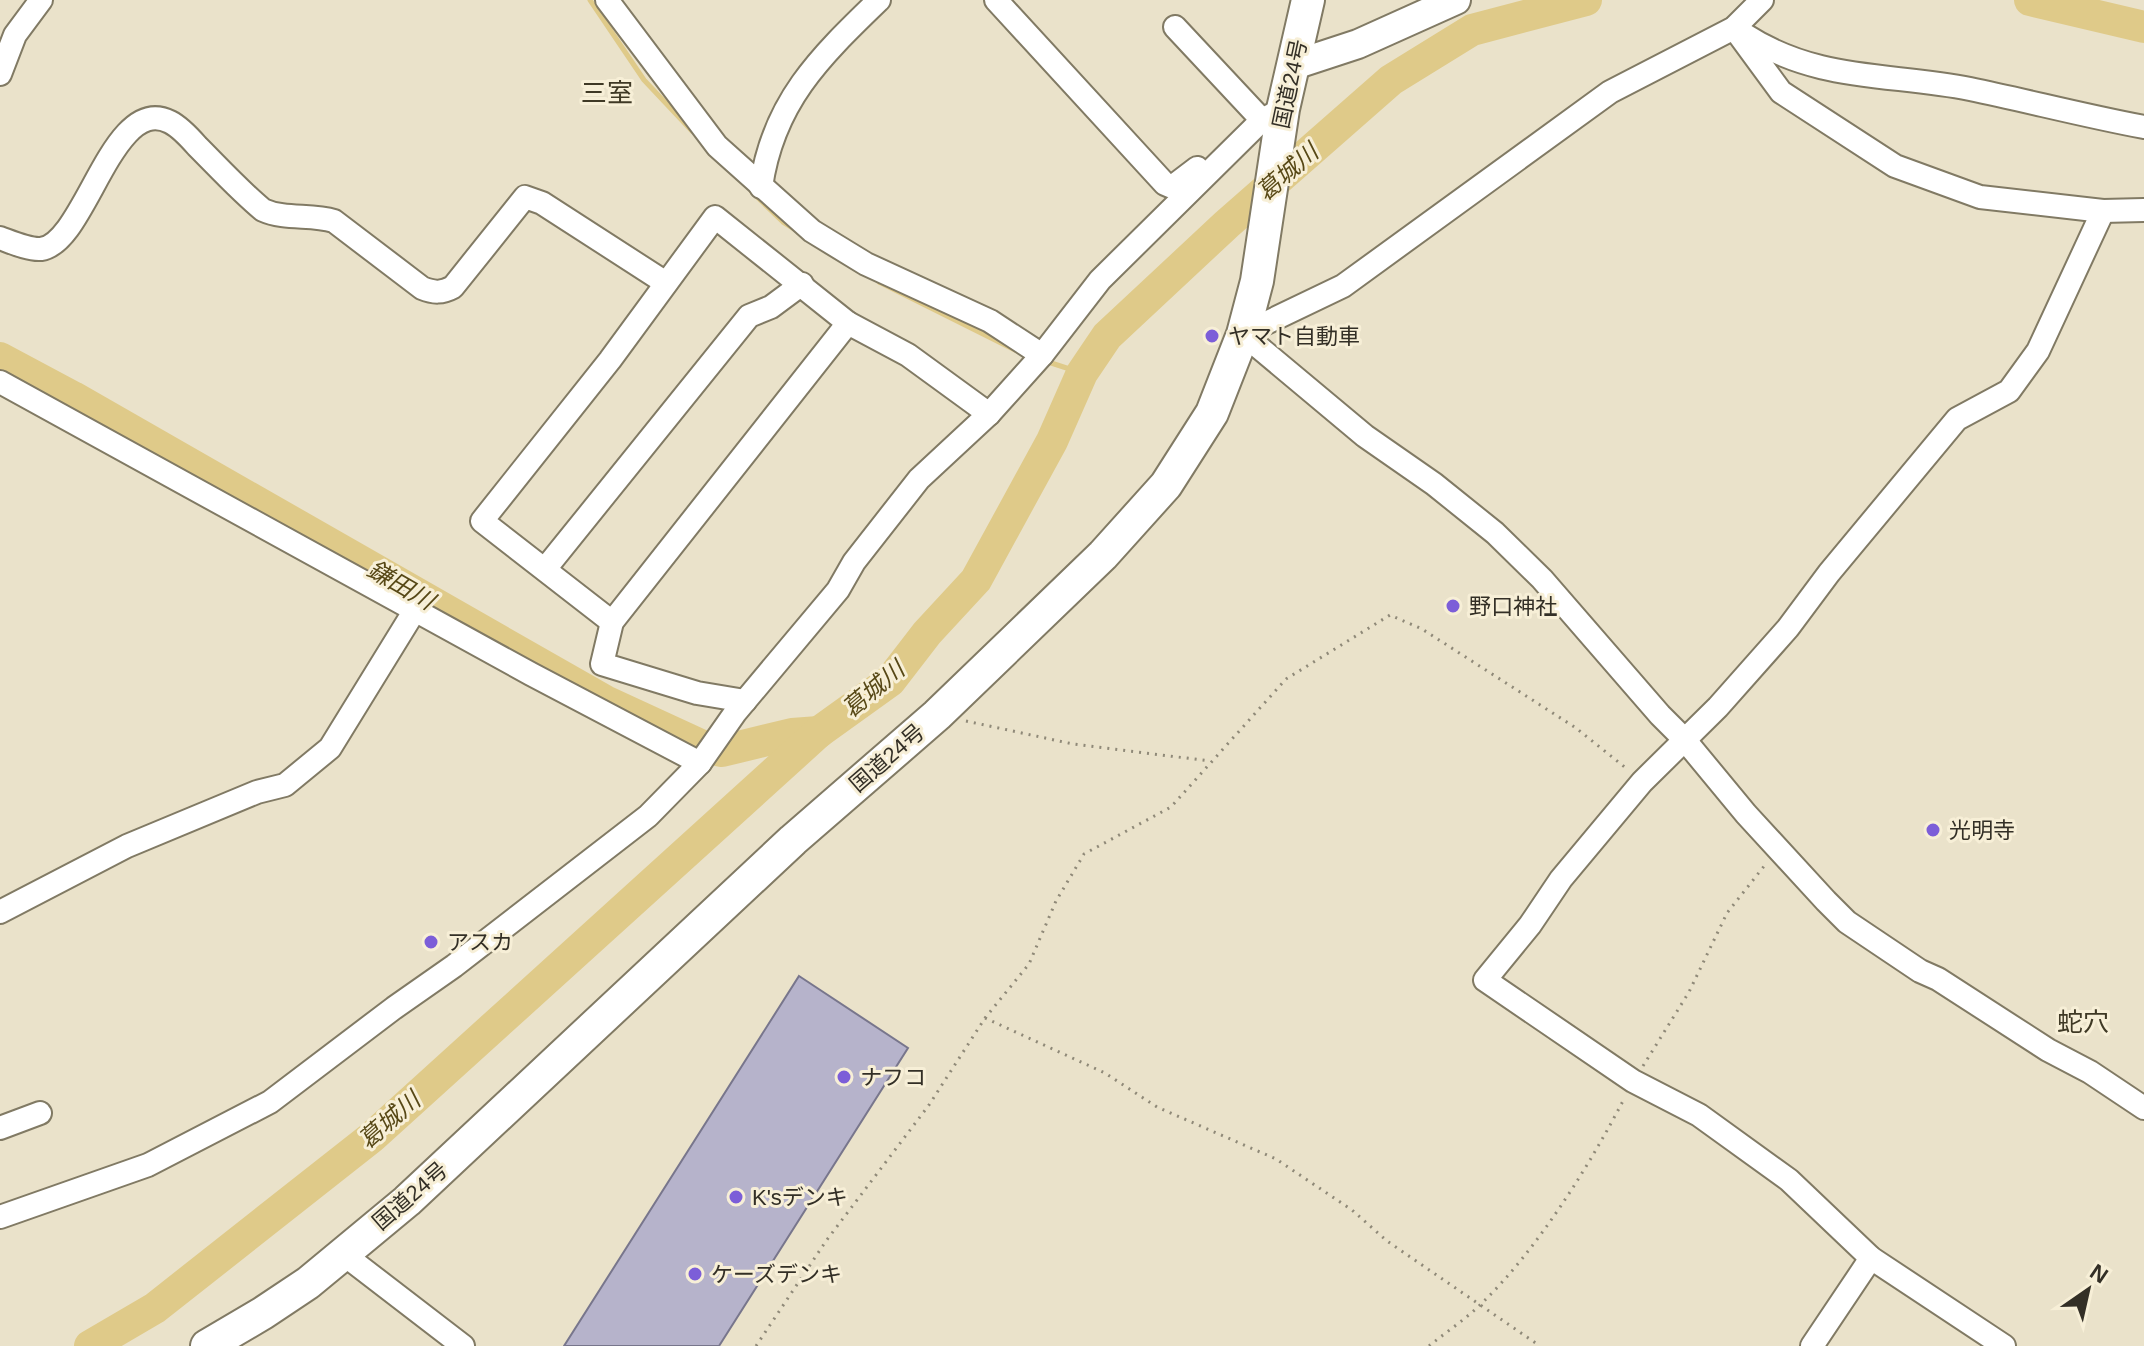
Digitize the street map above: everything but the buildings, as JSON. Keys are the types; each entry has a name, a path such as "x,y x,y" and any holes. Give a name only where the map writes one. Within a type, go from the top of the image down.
{"highway":[{"name":"国道24号","path":"207,1346 308,1283 407,1201 793,840 937,715 1103,555 1166,485 1212,413 1243,334 1257,281 1270,121 1294,65 1308,0"}],"main road":[{"path":"1294,65 1358,44 1456,0"}],"street":[{"path":"0,74 15,35 41,0"},
{"path":"607,0 717,146 812,231 866,264 990,321 1042,355"},
{"path":"761,187 766,155 800,85 821,57 879,0"},
{"path":"996,0 1165,184 1172,187 1184,180 1233,135 1270,121"},
{"path":"1762,0 1734,28 1610,92 1343,286 1243,334 1365,436 1434,484 1495,533 1542,579 1684,739 1720,785 1847,922 1920,971 1938,979 2144,1108"},
{"path":"1175,27 1270,121"},
{"path":"1734,28 1772,52 1840,73 1968,89 2144,127"},
{"path":"1734,28 1781,92 1895,166 1980,197 2103,211 2144,210"},
{"path":"0,238 39,250 53,245 82,206 112,152 131,130 152,119 173,123 263,210 273,214 317,216 334,221 430,292 446,291 453,287 525,197 542,203 666,283"},
{"path":"0,1217 148,1165 270,1102 454,966 648,816 700,763 740,707 838,590 854,562 919,479 989,414 1042,355 1100,280 1270,121"},
{"path":"2004,1346 1871,1258 1789,1180 1699,1115 1633,1081 1485,980 1530,925 1561,879 1642,782 1718,707 1788,628 1829,573 1957,419 2009,391 2038,351 2103,211"},
{"path":"612,622 482,521 610,360 715,217 848,323 908,355 989,414"},
{"path":"545,569 749,316 771,307 802,284"},
{"path":"740,707 602,664 612,622 848,323"},
{"path":"0,382 531,674 700,763"},
{"path":"0,912 127,846 257,792 285,785 330,748 415,610"},
{"path":"0,1128 40,1113"},
{"path":"342,1253 463,1346"},
{"path":"1812,1346 1871,1258"}],"path":[{"path":"756,1346 826,1241 929,1105 985,1018 1029,964 1056,901 1084,854 1171,807 1286,679 1390,615 1422,629 1576,728 1642,782"},
{"path":"937,715 1073,744 1210,761"},
{"path":"1429,1346 1481,1304 1531,1249 1607,1131 1633,1081 1689,992 1727,913 1767,862 1798,869"},
{"path":"985,1018 1105,1073 1157,1107 1276,1159 1352,1210 1387,1241 1540,1346"}],"waterway":[{"path":"590,0 644,80 692,131"},
{"name":"葛城川","path":"90,1346 155,1308 372,1137 819,732 890,681 927,633 976,580 1052,441 1082,373 1107,336 1227,224 1391,80 1472,30 1586,0"},
{"name":"葛城川","path":"2030,0 2144,27"},
{"path":"752,192 783,222 796,230"},
{"path":"879,282 1017,351"},
{"name":"鎌田川","path":"0,358 605,701 707,748 722,751 792,734 819,732"},
{"path":"1045,361 1082,373"}],"place":[{"name":"ヤマト自動車","path":"1212,336"},
{"name":"野口神社","path":"1453,606"},
{"name":"光明寺","path":"1933,830"},
{"name":"アスカ","path":"431,942"},
{"name":"ナフコ","path":"844,1077"},
{"name":"K'sデンキ","path":"736,1197"},
{"name":"ケーズデンキ","path":"695,1274"}],"district":[{"name":"三室","path":"607,93"},
{"name":"蛇穴","path":"2083,1022"}]}
